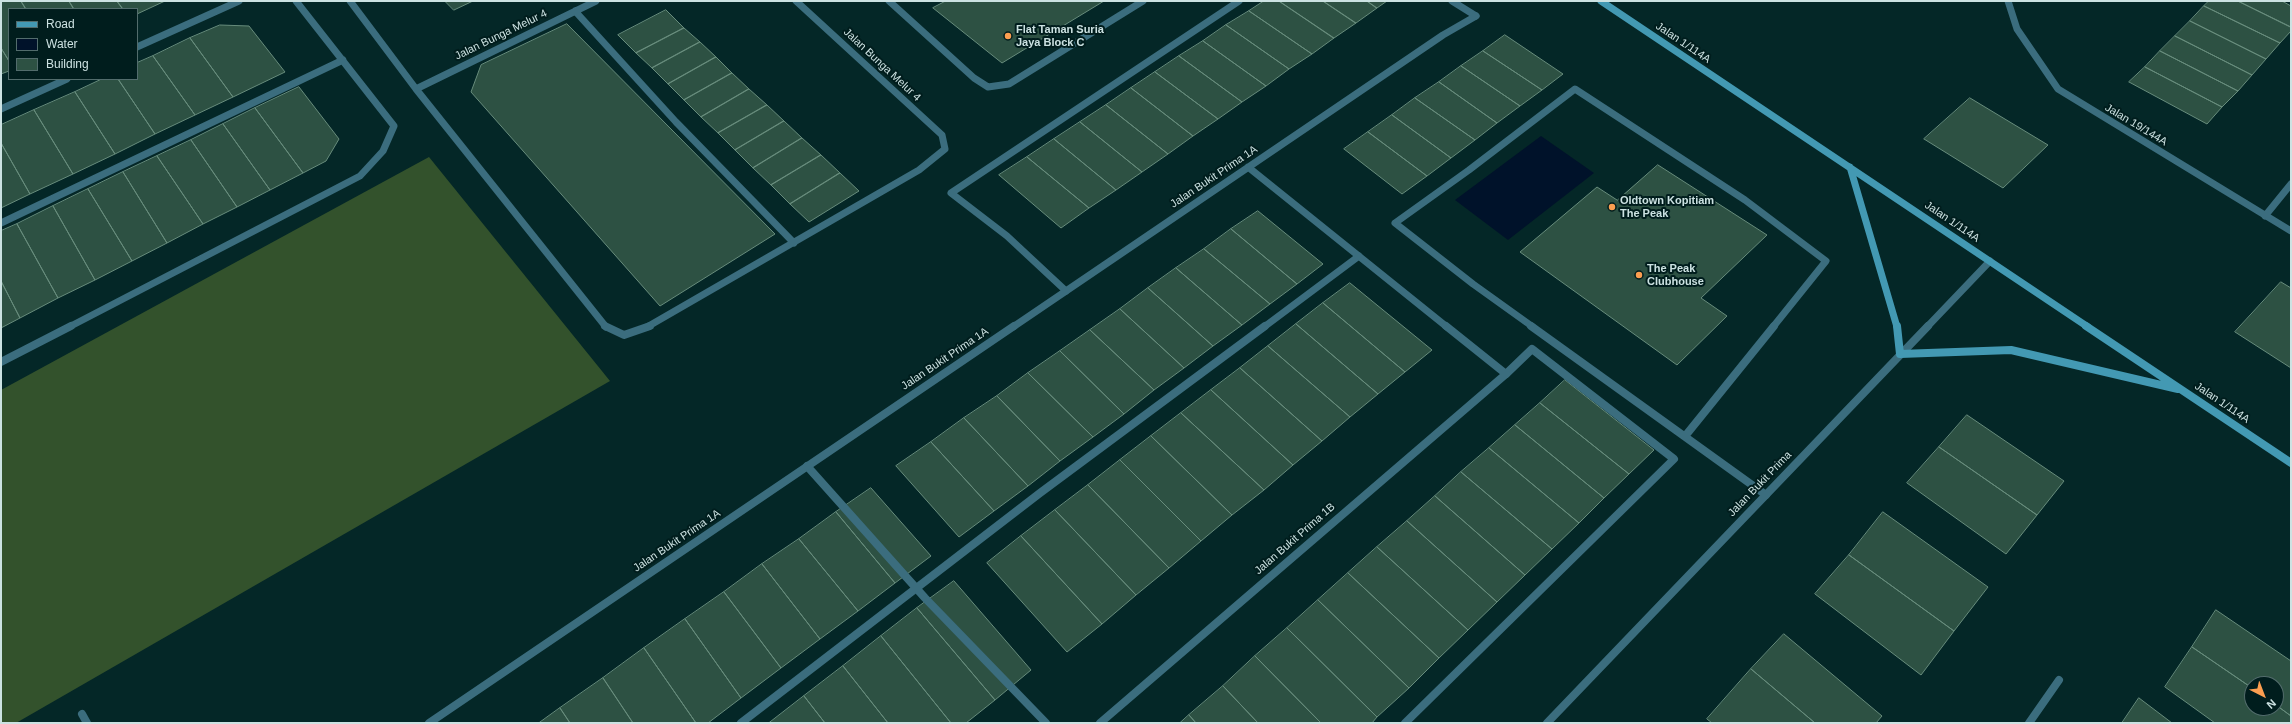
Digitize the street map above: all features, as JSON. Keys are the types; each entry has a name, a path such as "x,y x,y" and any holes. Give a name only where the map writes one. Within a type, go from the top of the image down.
{"street":[{"path":"138,47 239,1"},
{"path":"1,362 360,176 383,151 394,126 296,1"},
{"path":"350,1 416,89 607,328 624,335 650,326 794,243 676,122 575,11"},
{"name":"Jalan Bunga Melur 4","path":"416,89 596,1"},
{"name":"Jalan Bunga Melur 4","path":"794,243 918,170 945,149 942,135 796,1"},
{"path":"888,1 974,78 988,87 1009,84 1143,1"},
{"path":"1066,291 1007,236 951,193 1239,1"},
{"name":"Jalan Bukit Prima 1A","path":"429,723 1443,35 1476,16 1452,1"},
{"name":"Jalan 1/114A","path":"1601,1 2291,463"},
{"name":"Jalan 19/144A","path":"2008,1 2017,29 2058,89 2291,231"},
{"path":"1,222 343,60"},
{"path":"1,109 64,80"},
{"path":"1686,435 1826,261 1745,200 1575,89 1469,170 1395,223 1473,284 1686,435 1766,495"},
{"path":"1248,167 1506,374"},
{"path":"1850,167 1897,324 1900,354 2011,350 2183,390"},
{"path":"2265,216 2291,184"},
{"path":"741,723 1040,493 1359,256"},
{"name":"Jalan Bukit Prima","path":"1547,723 1990,261"},
{"name":"Jalan Bukit Prima 1B","path":"1100,723 1506,374 1532,349 1674,459 1405,723"},
{"path":"807,466 917,589 1046,723"},
{"path":"2029,723 2059,680"},
{"path":"82,714 87,723"}],"green space":[{"path":"429,157 610,381 16,723 1,723 1,390"}],"water":[{"path":"1541,136 1594,173 1508,240 1455,200"}],"building":[{"path":"21,1 25,8 8,8 8,59 1,48 1,2"},
{"path":"21,1 69,1 73,8 25,8"},
{"path":"69,1 117,1 122,8 73,8"},
{"path":"117,1 165,1 138,14 138,8 122,8"},
{"path":"445,1 473,1 454,10"},
{"name":"Flat Taman Suria Jaya Block C","path":"946,1 1104,1 1002,63 933,8"},
{"path":"1264,1 1279,1 1334,38 1312,54 1249,11"},
{"path":"1279,1 1323,1 1356,23 1334,38"},
{"path":"1323,1 1367,1 1377,8 1356,23"},
{"path":"1367,1 1387,1 1377,8"},
{"path":"2209,1 2238,1 2291,27 2291,31 2280,43 2204,6"},
{"path":"2238,1 2282,1 2291,6 2291,27"},
{"path":"2204,6 2280,43 2266,59 2190,21"},
{"path":"666,10 684,28 636,53 618,35"},
{"path":"1249,11 1312,54 1289,69 1226,25"},
{"path":"2190,21 2266,59 2252,75 2175,36"},
{"path":"567,24 775,234 660,306 471,92 481,65"},
{"path":"220,25 249,26 285,72 233,97 190,38"},
{"path":"1226,25 1289,69 1266,86 1203,41"},
{"path":"684,28 700,42 652,68 636,53"},
{"path":"1505,35 1563,74 1542,90 1483,51"},
{"path":"2175,36 2252,75 2238,91 2160,51"},
{"path":"190,38 233,97 195,115 153,56"},
{"path":"1203,41 1266,86 1242,102 1179,56"},
{"path":"700,42 716,57 668,84 652,68"},
{"path":"1,48 8,59 8,71 1,74"},
{"path":"1483,51 1542,90 1520,106 1461,66"},
{"path":"2160,51 2238,91 2222,107 2145,67"},
{"path":"153,56 195,115 155,134 119,80 138,80 138,63"},
{"path":"1179,56 1242,102 1218,119 1155,72"},
{"path":"716,57 732,73 684,100 668,84"},
{"path":"1461,66 1520,106 1497,123 1439,82"},
{"path":"2145,67 2222,107 2207,124 2129,82"},
{"path":"1155,72 1218,119 1193,136 1131,88"},
{"path":"732,73 749,89 701,117 684,100"},
{"path":"100,80 119,80 155,134 115,154 75,92"},
{"path":"1439,82 1497,123 1475,140 1415,98"},
{"path":"299,87 339,139 326,161 303,173 255,108"},
{"path":"1131,88 1193,136 1168,154 1106,105"},
{"path":"749,89 767,105 718,133 701,117"},
{"path":"75,92 115,154 73,174 34,110"},
{"path":"1415,98 1475,140 1451,158 1392,115"},
{"path":"1970,98 2048,145 2003,188 1924,139"},
{"path":"767,105 784,121 735,150 718,133"},
{"path":"1106,105 1168,154 1142,172 1080,122"},
{"path":"255,108 303,173 270,190 223,124"},
{"path":"34,110 73,174 30,194 1,143 1,125"},
{"path":"1392,115 1451,158 1427,176 1368,132"},
{"path":"784,121 802,138 753,168 735,150"},
{"path":"1080,122 1142,172 1116,190 1054,139"},
{"path":"223,124 270,190 237,207 191,140"},
{"path":"1368,132 1427,176 1402,194 1344,149"},
{"path":"802,138 821,155 771,185 753,168"},
{"path":"1054,139 1116,190 1089,208 1027,157"},
{"path":"191,140 237,207 203,224 157,156"},
{"path":"1,143 30,194 1,208"},
{"path":"821,155 840,173 790,204 771,185"},
{"path":"157,156 203,224 167,243 123,172"},
{"path":"1027,157 1089,208 1061,228 999,175"},
{"name":"The Peak Clubhouse","path":"1658,165 1767,235 1701,298 1727,316 1677,365 1520,252 1597,187 1617,200"},
{"path":"123,172 167,243 132,261 88,189"},
{"path":"840,173 859,191 809,222 790,204"},
{"path":"88,189 132,261 95,280 53,206"},
{"path":"53,206 95,280 58,298 17,224"},
{"path":"1258,211 1323,264 1297,284 1231,229"},
{"path":"17,224 58,298 20,318 1,281 1,231"},
{"path":"1231,229 1297,284 1270,304 1204,249"},
{"path":"1204,249 1270,304 1242,325 1176,268"},
{"path":"1176,268 1242,325 1213,346 1148,288"},
{"path":"1,281 20,318 1,328"},
{"path":"2281,282 2291,288 2291,368 2235,332"},
{"path":"1350,283 1432,350 1405,372 1323,303"},
{"path":"1148,288 1213,346 1184,368 1120,309"},
{"path":"1323,303 1405,372 1378,394 1296,324"},
{"path":"1120,309 1184,368 1154,390 1090,330"},
{"path":"1296,324 1378,394 1350,417 1268,346"},
{"path":"1090,330 1154,390 1124,414 1060,351"},
{"path":"1268,346 1350,417 1322,441 1240,368"},
{"path":"1060,351 1124,414 1093,437 1028,373"},
{"path":"1240,368 1322,441 1293,465 1211,390"},
{"path":"1028,373 1093,437 1060,461 997,396"},
{"path":"1565,380 1654,450 1629,474 1540,403"},
{"path":"1211,390 1293,465 1264,490 1181,413"},
{"path":"997,396 1060,461 1028,486 964,418"},
{"path":"1540,403 1629,474 1604,498 1515,425"},
{"path":"1181,413 1264,490 1232,515 1151,436"},
{"path":"1967,415 2064,481 2037,515 1939,447"},
{"path":"964,418 1028,486 994,511 931,442"},
{"path":"1515,425 1604,498 1579,523 1489,448"},
{"path":"1151,436 1232,515 1201,541 1120,460"},
{"path":"931,442 994,511 959,537 896,466"},
{"path":"1939,447 2037,515 2006,554 1907,483"},
{"path":"1489,448 1579,523 1552,549 1461,472"},
{"path":"1120,460 1201,541 1169,568 1088,485"},
{"path":"1461,472 1552,549 1525,575 1435,496"},
{"path":"1088,485 1169,568 1136,595 1055,510"},
{"path":"871,488 931,556 895,583 836,512"},
{"path":"1435,496 1525,575 1497,602 1407,521"},
{"path":"1055,510 1136,595 1102,624 1021,536"},
{"path":"836,512 895,583 858,611 799,539"},
{"path":"1883,512 1988,587 1954,631 1849,555"},
{"path":"1407,521 1497,602 1468,630 1377,547"},
{"path":"1021,536 1102,624 1067,652 987,563"},
{"path":"799,539 858,611 820,639 762,564"},
{"path":"1377,547 1468,630 1439,658 1348,573"},
{"path":"1849,555 1954,631 1921,675 1815,594"},
{"path":"762,564 820,639 781,668 724,592"},
{"path":"1348,573 1439,658 1409,688 1318,600"},
{"path":"954,581 1031,670 995,700 917,608"},
{"path":"724,592 781,668 741,698 685,619"},
{"path":"1318,600 1409,688 1377,717 1287,628"},
{"path":"917,608 995,700 966,723 951,723 881,636"},
{"path":"2216,610 2291,661 2291,716 2284,711 2284,676 2244,676 2244,683 2192,647"},
{"path":"685,619 741,698 708,723 696,723 644,648"},
{"path":"1287,628 1377,717 1372,723 1321,723 1255,656"},
{"path":"1784,634 1882,716 1876,723 1815,723 1751,669"},
{"path":"881,636 951,723 888,723 843,666"},
{"path":"2192,647 2244,683 2244,716 2284,716 2284,711 2291,716 2291,723 2215,723 2165,687"},
{"path":"644,648 696,723 633,723 603,678"},
{"path":"1255,656 1321,723 1258,723 1223,686"},
{"path":"843,666 888,723 825,723 804,696"},
{"path":"1751,669 1815,723 1712,723 1707,719"},
{"path":"603,678 633,723 570,723 560,708"},
{"path":"1223,686 1258,723 1196,723 1189,715"},
{"path":"804,696 825,723 769,723"},
{"path":"2139,698 2172,723 2122,723"},
{"path":"560,708 570,723 539,723"},
{"path":"1189,715 1196,723 1180,723"}],"place":[{"name":"Flat Taman Suria Jaya Block C","path":"1008,36"},
{"name":"Oldtown Kopitiam The Peak","path":"1612,207"},
{"name":"The Peak Clubhouse","path":"1639,275"}]}
